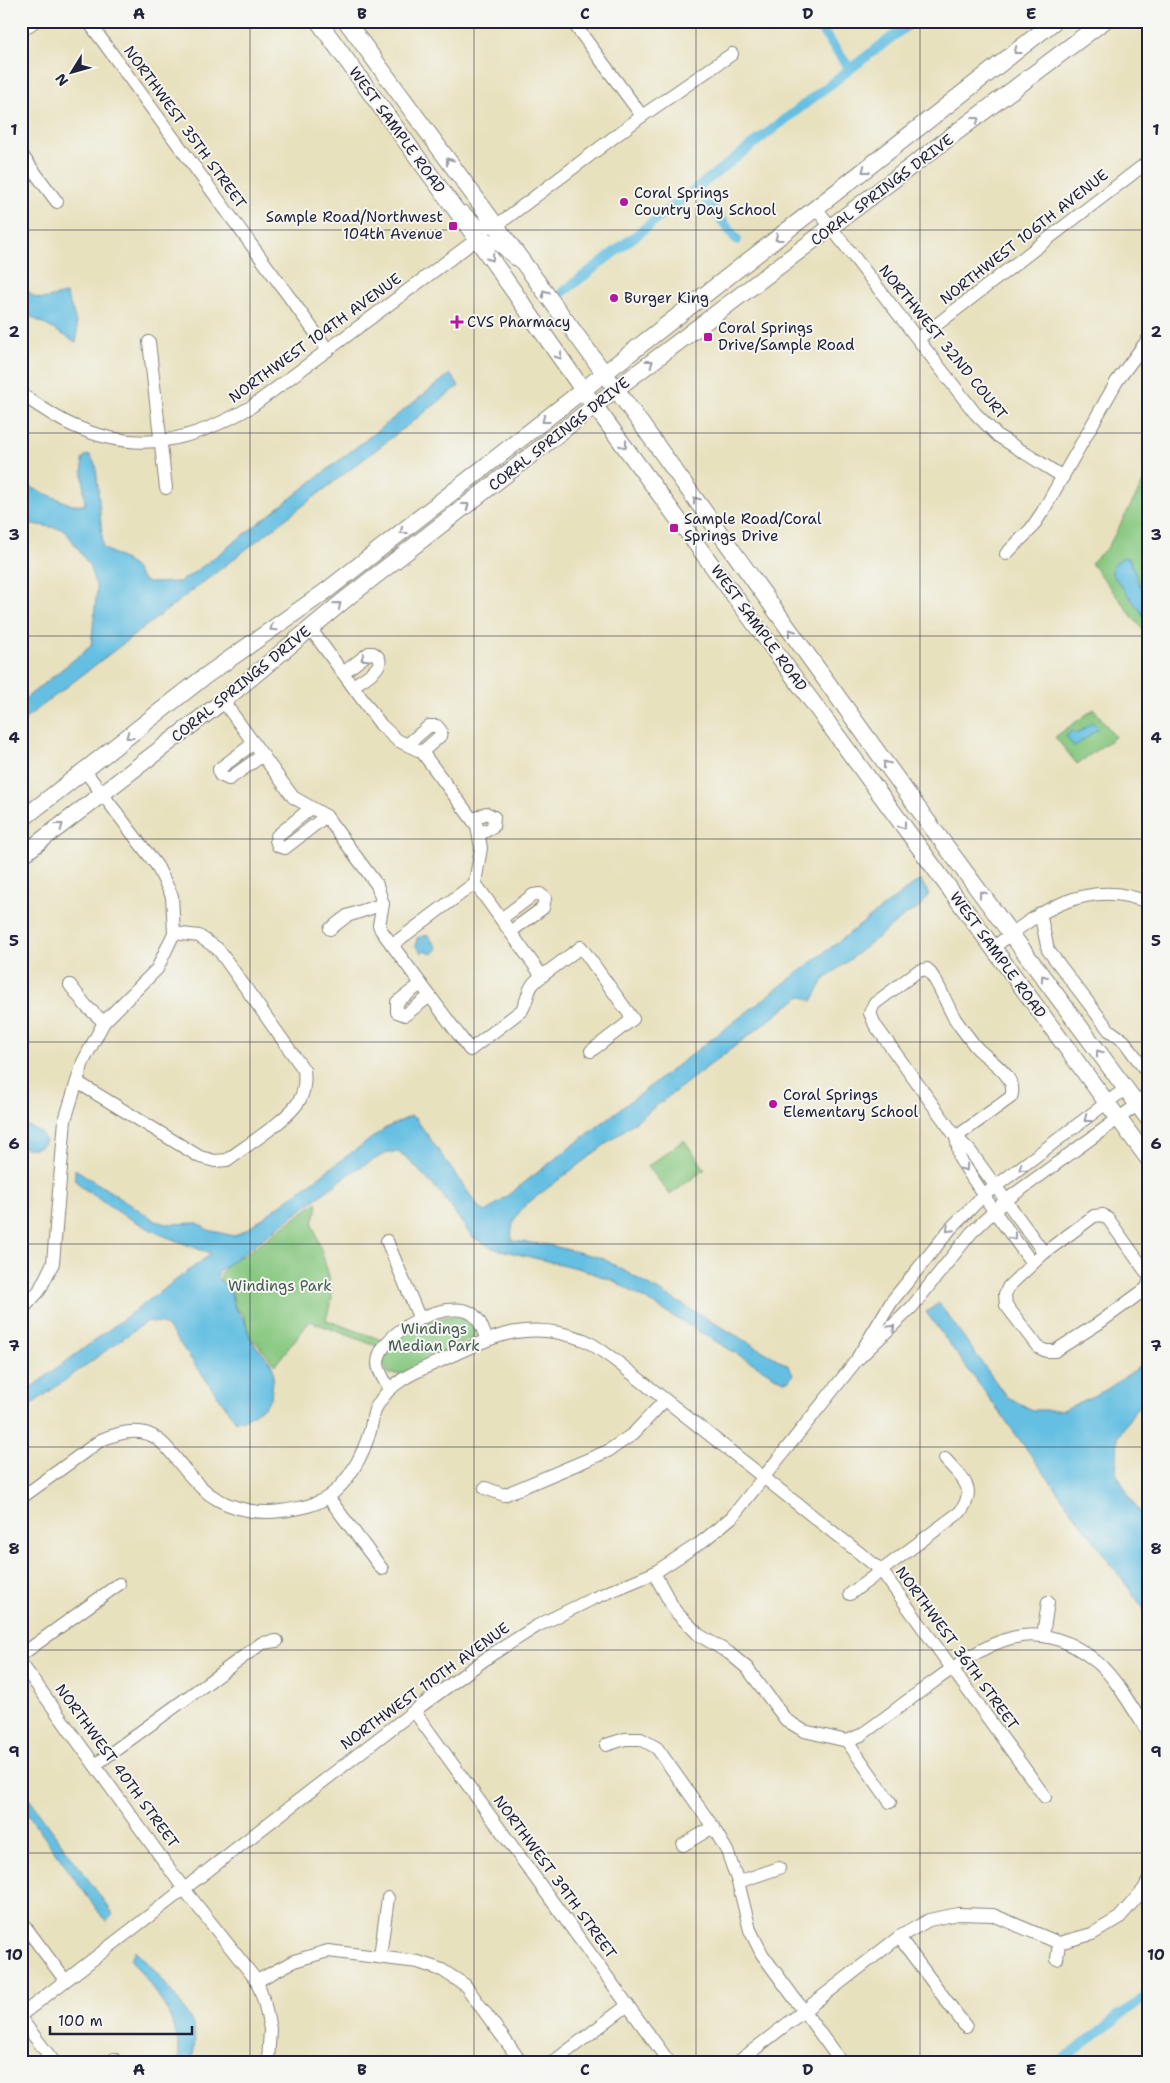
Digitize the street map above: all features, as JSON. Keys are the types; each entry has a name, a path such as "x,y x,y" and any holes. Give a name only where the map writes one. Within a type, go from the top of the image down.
{"main road":[{"name":"WEST SAMPLE ROAD","path":"318,21 477,239 595,406 1149,1160"},
{"name":"WEST SAMPLE ROAD","path":"346,21 616,389 925,818 1149,1120"},
{"name":"CORAL SPRINGS DRIVE","path":"21,820 204,677 325,592 1055,21"},
{"name":"CORAL SPRINGS DRIVE","path":"21,856 223,701 310,628 616,389 1104,21"}],"street":[{"path":"21,31 35,21"},
{"name":"NORTHWEST 35TH STREET","path":"88,21 328,350"},
{"path":"572,21 642,116"},
{"path":"436,183 480,227 496,226 642,116 732,54"},
{"path":"21,154 57,202"},
{"name":"NORTHWEST 106TH AVENUE","path":"918,339 1149,161"},
{"name":"NORTHWEST 32ND COURT","path":"816,208 975,413 998,436 1063,477"},
{"path":"477,239 483,237 495,242 528,270"},
{"name":"NORTHWEST 104TH AVENUE","path":"21,394 72,425 104,438 162,442 182,438 228,420 251,407 477,239"},
{"path":"1006,554 1031,529 1063,477 1117,381 1149,338"},
{"path":"149,342 166,488"},
{"path":"310,628 381,725 397,740 422,752 473,820 480,834 481,848 475,883 392,945"},
{"path":"343,673 370,653 374,653 380,658 376,669 353,686"},
{"path":"223,701 293,797 326,816 377,885 383,904 379,925 470,1050 522,1010 526,1003 529,987 581,947 633,1019 591,1051"},
{"path":"408,744 429,726 438,726 441,731 440,736 422,752"},
{"path":"254,743 219,769 220,775 229,779 263,755"},
{"path":"21,1311 39,1291 53,1263 65,1120 83,1062 104,1022 156,969 174,933 172,896 157,866 85,771"},
{"path":"311,808 277,836 278,846 285,848 326,816"},
{"path":"473,820 486,813 494,817 494,826 480,834"},
{"path":"475,883 542,976"},
{"path":"993,948 1040,913 1065,900 1090,894 1116,893 1149,903"},
{"path":"501,919 534,895 540,894 545,898 543,908 510,932"},
{"path":"330,929 346,916 383,904"},
{"path":"1040,913 1048,950 1109,1030 1124,1041 1149,1075"},
{"path":"77,1082 200,1157 215,1161 228,1160 294,1110 301,1098 305,1085 304,1070 218,949 198,936 174,933"},
{"path":"956,1137 1011,1097 1014,1090 1010,1080 976,1047 956,1019 933,975 927,969 918,971 874,1004 870,1013 875,1025 956,1137 970,1151 996,1186 1005,1202 1044,1253"},
{"path":"421,984 397,1002 397,1012 406,1015 430,996"},
{"path":"70,985 87,1007 104,1022"},
{"name":"NORTHWEST 110TH AVENUE","path":"856,1361 879,1319 941,1238 984,1195 1125,1089"},
{"name":"NORTHWEST 110TH AVENUE","path":"21,2015 414,1711 491,1654 537,1626 592,1599 654,1573 703,1541 732,1517 765,1478 856,1361 906,1314 959,1247 994,1211 1118,1119 1137,1104 1149,1091"},
{"path":"956,1137 960,1160 1032,1263"},
{"path":"1149,1276 1109,1220 1103,1215 1094,1216 1032,1263 1009,1286 1004,1294 1006,1305 1038,1347 1046,1351 1055,1351 1099,1323 1147,1288 1149,1282"},
{"path":"386,1241 419,1317"},
{"path":"21,1498 101,1440 115,1434 137,1432 152,1435 167,1445 201,1487 217,1499 242,1510 270,1513 300,1509 328,1497 362,1456 376,1407 390,1388 379,1370 379,1358 390,1340 419,1317 453,1311 466,1311 476,1318 487,1340"},
{"name":"NORTHWEST 36TH STREET","path":"390,1388 408,1376 487,1340 521,1330 556,1332 586,1341 616,1361 881,1570 1045,1797"},
{"path":"485,1488 504,1495 608,1451 633,1434 665,1400"},
{"path":"850,1594 960,1512 967,1503 970,1492 964,1480 945,1459"},
{"path":"328,1497 382,1569"},
{"path":"654,1573 675,1611 700,1635 729,1653 747,1668 786,1720 804,1731 847,1741 861,1735 980,1649 1014,1637 1043,1635 1074,1646 1100,1664 1149,1734"},
{"path":"21,1655 119,1584"},
{"path":"1043,1635 1048,1602"},
{"path":"96,1765 262,1643 277,1641"},
{"name":"NORTHWEST 40TH STREET","path":"21,1663 184,1889 257,1981"},
{"name":"NORTHWEST 39TH STREET","path":"414,1711 669,2062"},
{"path":"606,1746 625,1739 641,1739 657,1748 713,1827 727,1852 738,1882 750,1930 762,1954 841,2062"},
{"path":"847,1741 890,1802"},
{"path":"683,1845 713,1827"},
{"path":"738,1882 779,1868"},
{"path":"738,2062 900,1937 929,1920 958,1914 993,1916 1059,1943 1092,1934 1119,1918 1144,1889 1149,1879"},
{"path":"380,1956 388,1898"},
{"path":"21,1921 65,1980"},
{"path":"900,1937 966,2027"},
{"path":"1057,1959 1059,1943"},
{"path":"268,2062 270,2029 257,1981 294,1961 328,1951 418,1962 442,1970 465,1985 521,2062"},
{"path":"553,2062 628,2005"},
{"path":"21,2019 54,2062"}],"green space":[{"path":"1149,472 1149,638 1091,563 1108,547"},
{"path":"1094,709 1115,737 1077,764 1055,737"},
{"path":"684,1140 705,1169 670,1195 648,1166"},
{"name":"Windings Park","path":"317,1202 318,1205 313,1224 329,1276 332,1298 326,1320 385,1341 379,1347 310,1321 275,1365 255,1341 251,1341 243,1314 235,1308 231,1288 220,1280 220,1276 229,1260 244,1255"},
{"name":"Windings Median Park","path":"449,1316 460,1316 469,1319 474,1326 475,1337 400,1374 388,1374 383,1363 394,1344 401,1337 428,1322"}],"water":[{"path":"21,281 26,289 35,297 44,298 66,294 76,324 76,342 21,311"},
{"path":"450,374 459,386 21,722 21,702 91,646 97,589 89,565 67,533 62,529 21,522 21,483 72,505 85,505 82,460 85,456 90,455 96,466 103,548 127,561 135,568 140,577 148,583 180,582 210,561"},
{"path":"1123,557 1130,559 1139,584 1149,596 1149,617 1145,617 1112,574 1112,567"},
{"path":"1092,722 1098,729 1074,747 1066,736 1073,730 1077,734"},
{"path":"921,881 929,894 918,909 908,913 824,980 812,1001 801,996 528,1203 517,1216 513,1225 512,1241 549,1245 602,1258 789,1366 793,1374 789,1380 784,1381 771,1374 614,1281 581,1269 492,1248 472,1237 443,1196 406,1157 398,1152 388,1152 355,1170 219,1271 217,1278 230,1291 235,1308 244,1319 251,1340 270,1362 274,1371 271,1398 265,1406 244,1420 236,1421 170,1330 161,1323 147,1321 21,1412 21,1395 211,1254 159,1234 123,1215 80,1186 75,1178 75,1169 156,1221 166,1224 198,1223 208,1230 234,1236 249,1228 384,1129 411,1116 416,1119 480,1209 486,1212 915,883"},
{"path":"428,935 438,949 433,954 425,950 421,953 416,946 417,938"},
{"path":"21,1122 41,1133 45,1140 41,1146 32,1148 21,1147"},
{"path":"939,1303 1006,1396 1032,1410 1063,1410 1106,1390 1149,1360 1149,1400 1135,1410 1118,1437 1116,1473 1149,1525 1149,1616 926,1312"},
{"path":"21,1788 112,1912 112,1916 106,1922 21,1805"},
{"path":"135,1951 175,1996 189,2017 192,2023 195,2042 192,2062 179,2062 176,2033 171,2019 157,1994 130,1959"}],"waterway":[{"path":"563,292 850,69 815,21"},
{"path":"850,69 913,21"},
{"path":"697,188 737,240"},
{"path":"1060,2062 1149,1993"}],"place":[{"name":"Coral Springs Country Day School","path":"624,202"},
{"name":"Sample Road/Northwest 104th Avenue","path":"453,226"},
{"name":"Burger King","path":"614,298"},
{"name":"CVS Pharmacy","path":"457,322"},
{"name":"Coral Springs Drive/Sample Road","path":"708,337"},
{"name":"Sample Road/Coral Springs Drive","path":"674,528"},
{"name":"Coral Springs Elementary School","path":"773,1104"}]}
